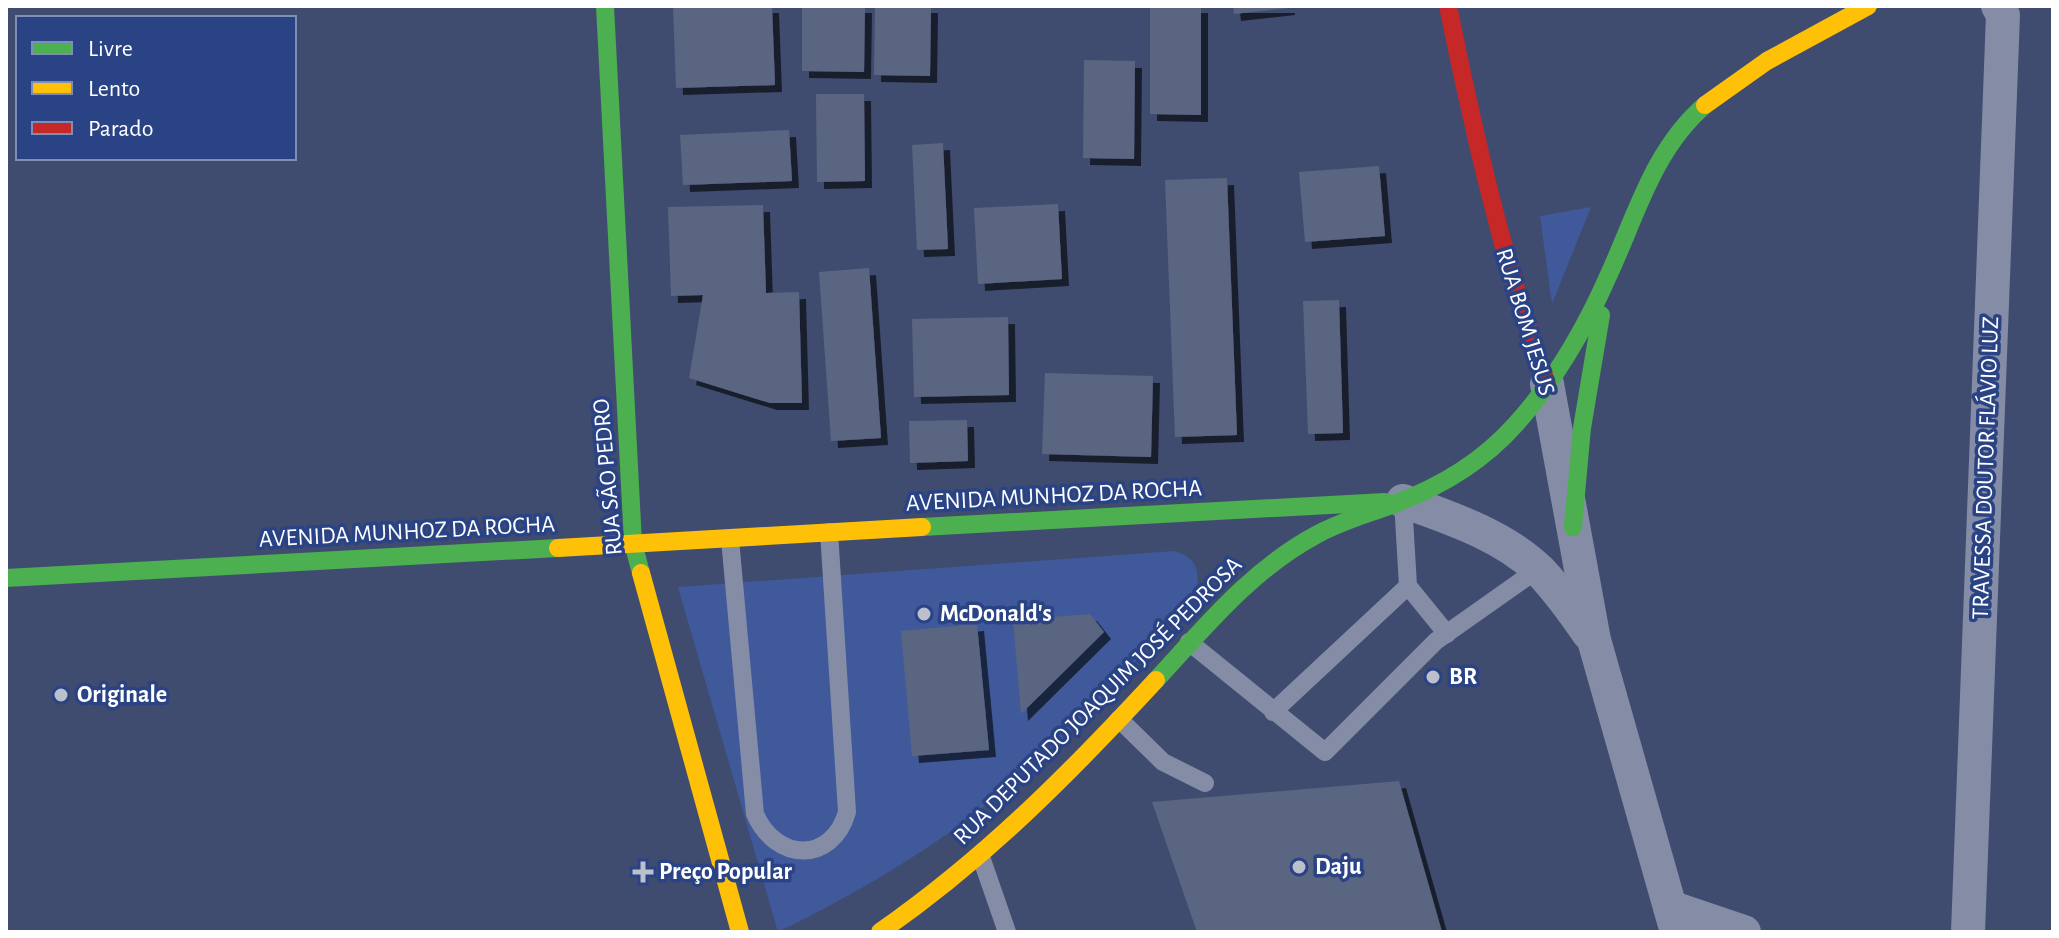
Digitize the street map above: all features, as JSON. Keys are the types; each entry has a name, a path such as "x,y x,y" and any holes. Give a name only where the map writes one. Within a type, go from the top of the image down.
{"main road":[{"name":"RUA SÃO PEDRO","path":"605,6 633,543 740,932"},
{"name":"RUA BOM JESUS","path":"1448,6 1498,234 1525,327 1547,384"},
{"name":"AVENIDA MUNHOZ DA ROCHA","path":"6,578 1403,501 1464,469 1494,446 1547,384 1583,326 1608,277 1654,170 1677,135 1705,103 1739,77 1868,6"},
{"path":"1573,527 1590,374 1608,277"},
{"name":"RUA DEPUTADO JOAQUIM JOSÉ PEDROSA","path":"883,931 981,857 1037,803 1243,586 1272,561 1308,538 1346,520 1403,501"},
{"path":"36,596 170,569"}],"street":[{"name":"TRAVESSA DOUTOR FLÁVIO LUZ","path":"1968,932 2003,15 1998,6"},
{"name":"RUA BOM JESUS","path":"1547,384 1594,640 1673,920"},
{"name":"RUA BOM JESUS","path":"1403,501 1482,532 1514,550 1538,569 1594,640"},
{"path":"1673,920 1744,932"}],"lane":[{"path":"1403,501 1408,586 1447,634"},
{"path":"730,538 755,814 770,839 783,847 811,850 835,837 847,812 829,532"},
{"path":"1189,642 1325,752 1436,641 1538,569"},
{"path":"1273,712 1408,586"},
{"path":"1118,718 1163,762 1205,783"},
{"path":"981,857 1004,931"}],"shaded area":[{"path":"1591,207 1552,304 1540,216"},
{"path":"1174,551 1194,563 1197,587 1099,702 1058,743 974,815 929,847 831,905 778,932 678,587"}],"building":[{"path":"673,6 772,6 775,85 676,88"},
{"path":"802,6 865,6 864,72 802,71"},
{"path":"875,6 931,6 930,76 874,75"},
{"path":"1150,6 1201,6 1201,115 1150,114"},
{"path":"1233,6 1288,6 1288,8 1234,14"},
{"path":"1084,60 1135,61 1134,159 1083,158"},
{"path":"816,94 864,94 865,181 817,182"},
{"path":"789,130 792,181 683,185 680,135"},
{"path":"943,143 948,249 917,250 912,145"},
{"path":"1379,166 1385,236 1305,242 1299,172"},
{"path":"1227,178 1237,435 1175,437 1165,180"},
{"path":"1058,204 1062,279 978,284 974,208"},
{"path":"763,205 766,293 799,292 802,403 770,403 689,378 703,295 671,296 668,207"},
{"path":"869,268 881,438 831,441 819,272"},
{"path":"1339,300 1343,433 1308,434 1303,301"},
{"path":"1008,317 1009,395 914,397 912,319"},
{"path":"1045,373 1153,376 1151,457 1042,454"},
{"path":"967,420 968,461 910,463 909,421"},
{"path":"1090,614 1104,632 1021,714 1013,620"},
{"path":"977,624 989,750 912,756 901,631"},
{"name":"Daju","path":"1399,781 1442,932 1197,932 1152,802"}],"traffic: fast":[{"path":"605,6 633,543 641,573"},
{"path":"1156,680 1230,601 1292,549 1335,526 1444,481 1489,451 1515,425 1556,372 1580,333 1601,293 1648,183 1672,141 1705,105"},
{"path":"1573,527 1582,428 1601,315"},
{"path":"922,527 1385,502"},
{"path":"6,578 558,548"}],"traffic: slow":[{"path":"1705,105 1767,61 1868,6"},
{"path":"558,548 922,527"},
{"path":"641,573 740,932"},
{"path":"880,932 955,875 1025,814 1156,680"}],"traffic: jam":[{"path":"1448,6 1491,197 1547,384"}],"place":[{"name":"McDonald's","path":"924,614"},
{"name":"BR","path":"1433,677"},
{"name":"Originale","path":"61,695"},
{"name":"Daju","path":"1299,867"},
{"name":"Preço Popular","path":"643,872"}]}
